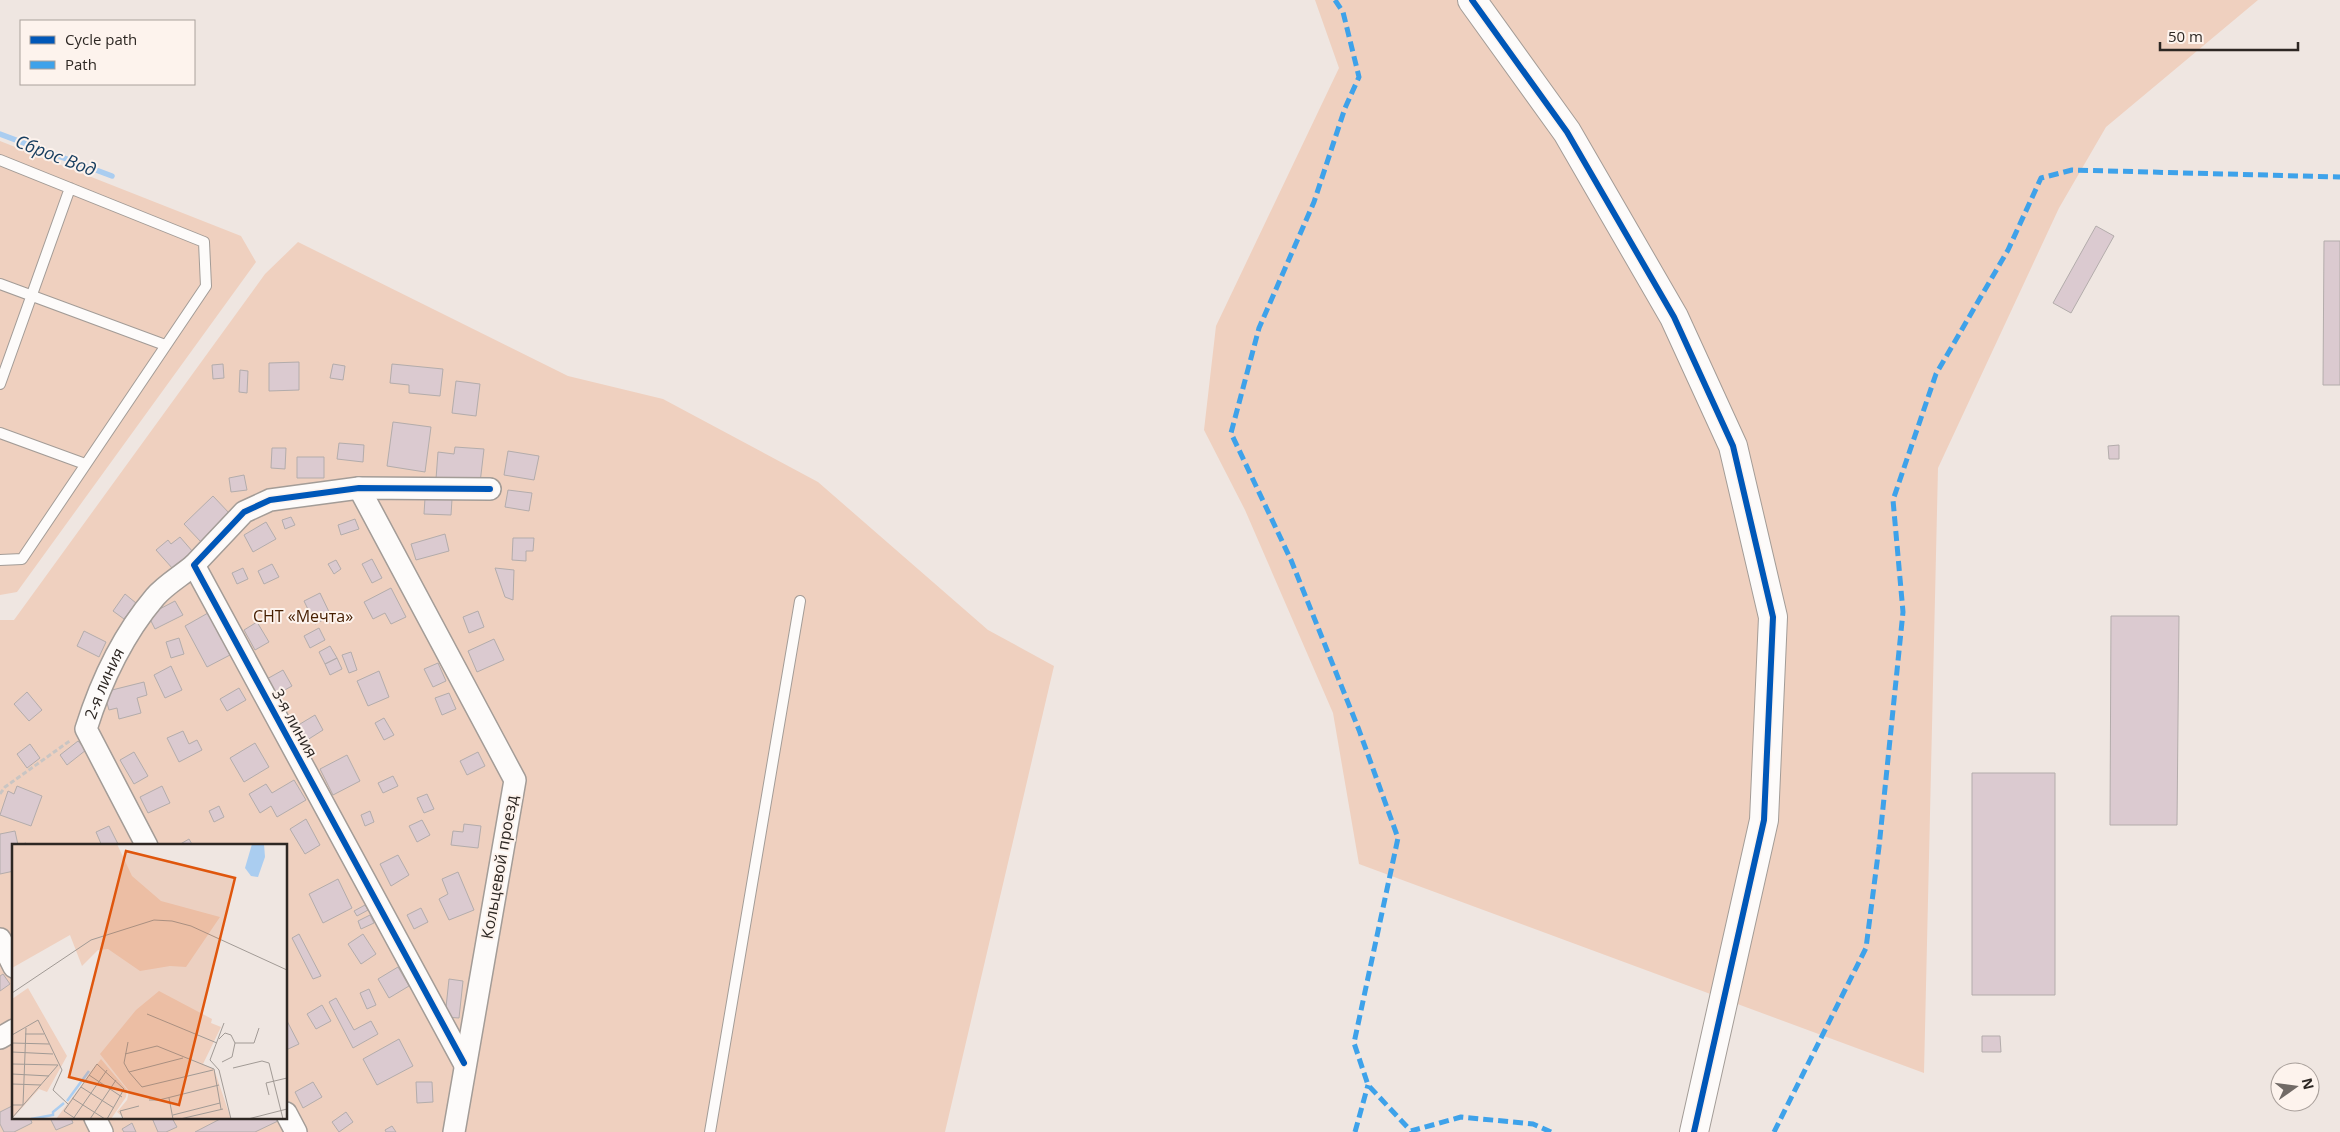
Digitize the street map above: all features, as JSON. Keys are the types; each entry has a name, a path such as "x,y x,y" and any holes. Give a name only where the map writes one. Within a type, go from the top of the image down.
{"street":[{"path":"1472,0 1567,132 1674,317 1733,446 1773,617 1764,820 1694,1132"},
{"path":"194,566 244,512 270,500 359,488 490,489"},
{"name":"Кольцевой проезд","path":"359,488 515,780 464,1063 454,1132"},
{"name":"2-я линия","path":"146,844 86,729 109,666 131,630 156,596 194,566"},
{"name":"3-я линия","path":"194,566 464,1063"},
{"path":"0,940 12,963"},
{"path":"0,1038 12,1031"},
{"path":"288,1117 296,1132"},
{"path":"96,1120 102,1132"}],"lane":[{"path":"0,160 204,242 206,286 22,558 0,560"},
{"path":"0,384 70,188"},
{"path":"0,284 166,345"},
{"path":"0,433 85,464"},
{"path":"710,1132 800,601"}],"path":[{"path":"0,794 5,787 86,729"}],"green space":[{"path":"1315,0 2258,0 2106,127 2059,208 1938,468 1924,1073 1359,864 1333,713 1245,510 1204,430 1216,326 1339,68"},
{"path":"0,141 241,236 256,262 17,592 0,595"},
{"name":"СНТ «Мечта»","path":"298,242 568,376 663,399 818,482 988,630 1054,666 945,1132 0,1132 0,620 14,620 265,274"}],"building":[{"path":"2096,226 2114,236 2071,313 2053,303"},
{"path":"2324,241 2340,241 2340,385 2323,385"},
{"path":"299,362 299,390 269,391 269,363"},
{"path":"223,364 224,378 213,379 212,365"},
{"path":"333,364 345,366 343,380 330,378"},
{"path":"392,364 443,369 440,396 409,393 409,385 390,383"},
{"path":"240,370 248,371 247,393 239,392"},
{"path":"456,381 480,384 476,416 452,413"},
{"path":"393,422 431,427 425,472 387,466"},
{"path":"339,443 364,445 363,462 337,459"},
{"path":"2119,445 2119,459 2109,459 2108,446"},
{"path":"455,447 484,449 480,483 436,479 438,452 454,454"},
{"path":"272,448 286,448 285,469 271,468"},
{"path":"508,451 539,456 534,480 504,475"},
{"path":"297,457 324,457 324,478 297,478"},
{"path":"244,475 247,490 231,492 229,478"},
{"path":"508,490 532,493 529,511 505,507"},
{"path":"213,496 230,514 201,542 184,524"},
{"path":"425,498 452,499 451,515 424,514"},
{"path":"291,517 295,525 285,529 282,520"},
{"path":"355,519 359,529 341,535 338,525"},
{"path":"266,522 276,539 253,552 244,535"},
{"path":"445,534 449,551 416,560 411,544"},
{"path":"180,537 193,552 173,569 156,550 168,540 171,544"},
{"path":"513,538 534,538 533,551 526,551 526,561 512,560"},
{"path":"372,559 382,578 372,583 362,564"},
{"path":"336,560 341,569 334,574 328,564"},
{"path":"272,564 279,577 264,584 258,571"},
{"path":"243,568 248,579 237,584 232,573"},
{"path":"495,568 514,570 513,600 505,597"},
{"path":"391,588 406,617 391,624 385,613 373,619 364,602"},
{"path":"320,593 331,616 315,624 304,601"},
{"path":"125,594 136,603 124,619 113,611"},
{"path":"175,601 183,615 155,629 148,615"},
{"path":"478,611 484,627 469,633 463,617"},
{"path":"208,613 230,655 207,667 185,626"},
{"path":"2111,616 2179,616 2177,825 2110,825"},
{"path":"257,622 269,642 255,650 244,630"},
{"path":"319,628 325,640 310,648 304,636"},
{"path":"84,631 106,642 99,657 77,646"},
{"path":"179,638 184,654 171,658 166,642"},
{"path":"494,639 504,660 477,672 468,651"},
{"path":"330,646 337,658 325,664 319,652"},
{"path":"351,652 357,670 349,673 342,655"},
{"path":"337,658 342,669 330,675 325,664"},
{"path":"438,663 446,681 433,687 424,669"},
{"path":"171,666 182,690 165,698 154,675"},
{"path":"283,670 292,686 274,696 265,680"},
{"path":"379,671 389,697 368,706 357,681"},
{"path":"144,682 147,695 137,698 141,713 119,719 117,708 109,710 104,692"},
{"path":"239,688 246,700 227,711 220,699"},
{"path":"27,692 42,710 29,721 14,704"},
{"path":"449,693 456,709 442,715 435,698"},
{"path":"315,715 323,730 304,742 295,727"},
{"path":"384,718 394,735 384,740 375,723"},
{"path":"183,731 189,744 197,740 202,750 179,762 167,738"},
{"path":"78,741 86,750 67,765 60,755"},
{"path":"255,743 269,767 244,782 230,758"},
{"path":"30,744 40,758 27,768 17,754"},
{"path":"134,752 148,776 134,784 120,760"},
{"path":"478,752 485,766 467,775 460,761"},
{"path":"347,755 360,781 333,795 320,769"},
{"path":"1972,773 2055,773 2055,995 1972,995"},
{"path":"393,776 398,786 383,793 378,783"},
{"path":"294,780 306,800 277,817 271,806 260,813 249,794 266,784 272,793"},
{"path":"17,786 42,796 31,826 0,815 8,791 14,794"},
{"path":"162,786 170,803 148,813 140,797"},
{"path":"427,794 434,809 424,813 417,798"},
{"path":"219,806 224,817 214,822 209,811"},
{"path":"370,811 374,822 365,826 361,815"},
{"path":"306,819 320,845 305,854 290,829"},
{"path":"422,820 430,835 417,842 409,826"},
{"path":"464,824 481,826 478,848 451,845 453,831 463,832"},
{"path":"109,826 118,844 101,844 96,832"},
{"path":"15,831 18,844 12,844 12,871 0,874 0,834"},
{"path":"189,839 192,844 180,844"},
{"path":"398,855 409,875 391,886 380,864"},
{"path":"458,872 474,910 449,920 439,899 448,894 442,879"},
{"path":"338,879 352,908 323,923 309,894"},
{"path":"365,905 368,910 357,916 354,911"},
{"path":"421,908 428,922 414,929 407,915"},
{"path":"370,915 374,923 361,929 358,921"},
{"path":"299,934 321,976 313,979 292,938"},
{"path":"363,934 376,954 361,964 348,944"},
{"path":"398,967 409,986 389,998 378,979"},
{"path":"3,974 10,984 0,991 0,976"},
{"path":"449,979 463,981 459,1018 445,1017"},
{"path":"369,989 376,1005 367,1009 360,993"},
{"path":"336,998 354,1030 371,1021 378,1034 353,1048 329,1002"},
{"path":"322,1005 331,1021 316,1029 307,1014"},
{"path":"288,1023 299,1044 288,1049"},
{"path":"1982,1036 2000,1036 2001,1052 1982,1052"},
{"path":"399,1039 413,1066 377,1085 363,1059"},
{"path":"313,1082 322,1097 303,1108 295,1092"},
{"path":"416,1082 432,1082 433,1102 417,1103"},
{"path":"12,1106 12,1120 31,1120 32,1123 14,1132 4,1132 0,1124 0,1112"},
{"path":"346,1112 353,1122 339,1132 332,1122"},
{"path":"51,1120 72,1120 73,1123 56,1130"},
{"path":"153,1120 173,1120 177,1127 166,1132 158,1132"},
{"path":"218,1120 278,1121 255,1132 195,1132"},
{"path":"132,1123 136,1132 124,1132 122,1129"},
{"path":"392,1126 396,1132 386,1132 385,1130"}],"waterway":[{"name":"Сброс Вод","path":"0,134 112,176"}],"marked path":[{"path":"1335,0 1343,12 1359,77 1345,108 1314,202 1259,328 1231,433 1291,560 1359,730 1398,838 1354,1043 1368,1085 1411,1131 1461,1117 1533,1124 1551,1132"},
{"path":"1774,1132 1866,948 1879,847 1903,612 1893,500 1936,374 2008,250 2041,178 2072,170 2340,177"},
{"path":"1355,1132 1368,1085"}],"cycle path":[{"path":"1472,0 1567,132 1674,317 1733,446 1773,617 1764,820 1694,1132"},
{"path":"464,1063 194,565 244,512 270,500 359,488 490,489"}]}
